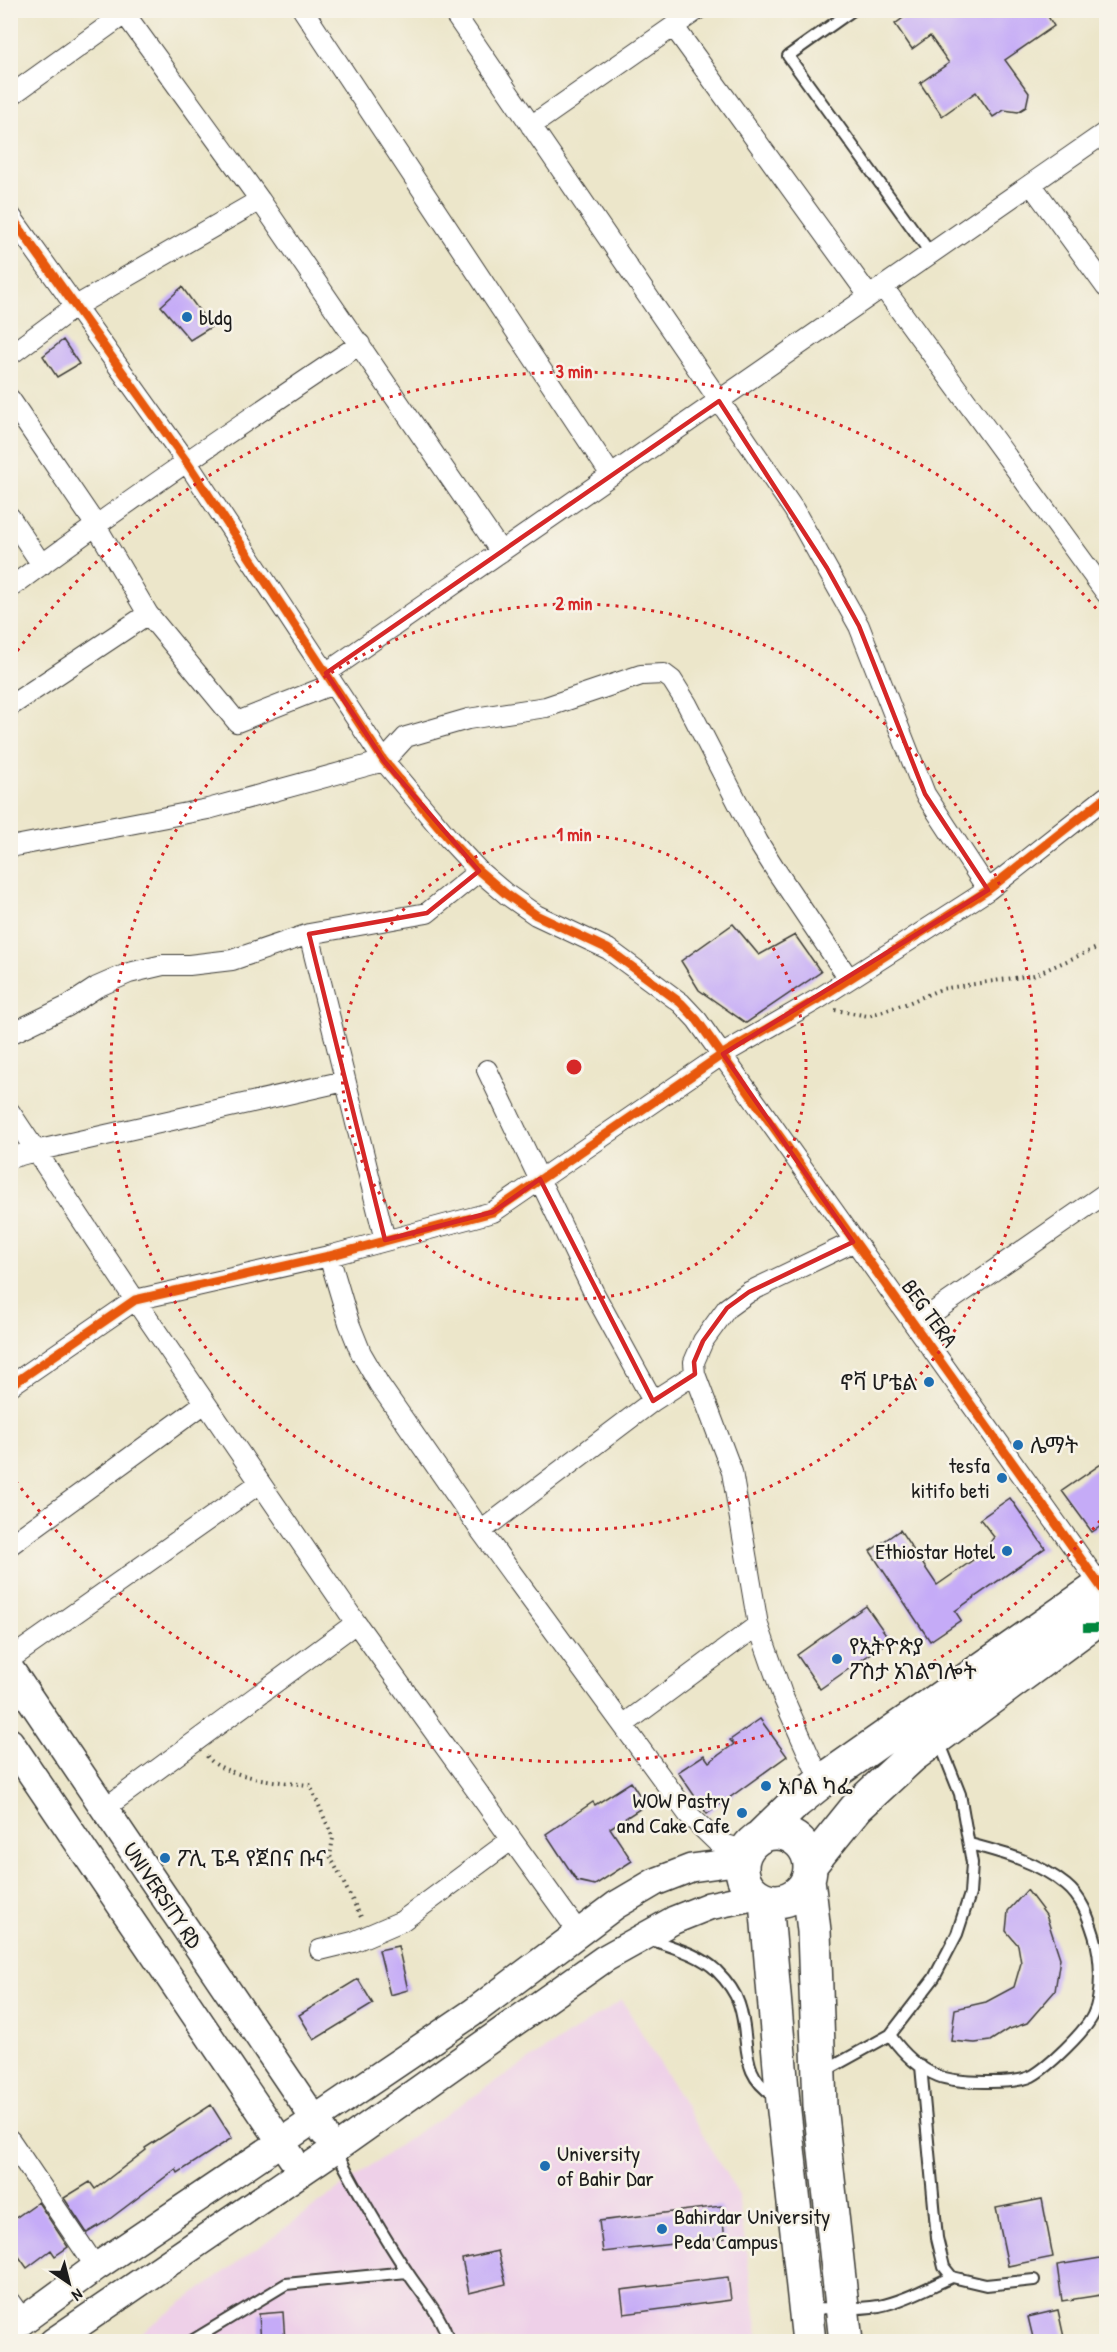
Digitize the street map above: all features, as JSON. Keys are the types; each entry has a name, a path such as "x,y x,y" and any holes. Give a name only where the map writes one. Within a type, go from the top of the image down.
{"highway":[{"path":"1105,1594 881,1783 857,1807 809,1872 801,1890 791,1898 779,1901 762,1898 745,1881 750,1849 796,1802 821,1782 1105,1594"},
{"path":"750,1849 774,1832 799,1840 807,1851 813,1931 818,2075 846,2342"},
{"path":"762,1898 809,2342"}],"street":[{"path":"303,10 611,475"},
{"path":"452,10 794,510 859,626 925,794 988,890"},
{"path":"531,126 697,10"},
{"path":"10,96 128,12 360,344 501,552"},
{"path":"674,27 876,292 1099,564 1107,593"},
{"path":"10,399 95,525 148,614 237,722 329,679 501,552 1107,132"},
{"path":"1031,184 1107,287"},
{"path":"10,355 76,306 260,200"},
{"name":"BEG TERA","path":"10,215 186,461 384,761 449,840 479,871 506,894 536,915 608,949 681,1003 697,1020 1105,1594"},
{"path":"10,588 186,461 360,344"},
{"path":"10,517 42,564"},
{"path":"10,706 148,614"},
{"path":"10,847 208,809 384,761 406,737 468,719 546,707 641,675 664,674 672,681 687,704 758,842 849,979"},
{"path":"10,1386 135,1300 329,1256 494,1212 506,1206 540,1179 723,1054 818,999 988,890 1107,797"},
{"path":"10,1034 68,1006 97,987 129,973 163,965 189,965 232,960 309,934 427,913 479,871"},
{"path":"309,934 385,1240"},
{"path":"487,1070 594,1293 652,1401"},
{"path":"10,1158 345,1081"},
{"path":"10,1112 135,1300 356,1623 579,1933 604,1959"},
{"path":"915,1325 1107,1193"},
{"path":"821,1782 783,1697 758,1625 732,1472 695,1374 694,1362 703,1341 727,1308 749,1292 853,1242"},
{"path":"329,1256 349,1323 361,1353 481,1531 701,1828 717,1842 750,1849"},
{"path":"481,1531 652,1401 695,1374"},
{"path":"10,1545 205,1403"},
{"path":"10,1659 260,1483"},
{"path":"105,1808 356,1623"},
{"path":"623,1725 758,1625"},
{"name":"UNIVERSITY RD","path":"10,1669 335,2149"},
{"name":"UNIVERSITY RD","path":"10,1742 302,2171"},
{"path":"320,1950 353,1942 402,1921 511,1840"},
{"path":"15,2317 96,2267 472,2013 616,1905 655,1882 750,1849"},
{"path":"53,2342 335,2149 604,1959 642,1936 709,1906 762,1898"},
{"path":"10,2140 118,2297"}],"lane":[{"path":"853,10 789,56 931,254"},
{"path":"818,2075 890,2035 934,1978 957,1934 970,1894 972,1863 960,1794 937,1736"},
{"path":"890,2035 902,2051 938,2077 972,2082 1005,2082 1030,2077 1058,2056 1093,2015 1100,1984 1100,1952 1086,1909 1068,1886 1039,1867 1002,1852 970,1844"},
{"path":"642,1936 690,1954 709,1964 728,1983 740,2005 753,2077 763,2090 783,2102"},
{"path":"921,2066 937,2238 944,2267 952,2277"},
{"path":"335,2149 369,2211 407,2272 431,2302 449,2342"},
{"path":"190,2342 286,2284 407,2272"},
{"path":"805,2308 843,2309 879,2306 912,2295 952,2277 986,2285 1034,2280"}],"path":[{"path":"818,999 837,1011 868,1016 908,1003 941,988 1034,975 1107,944"},
{"path":"198,1740 211,1763 277,1782 310,1785 333,1838 330,1856 370,1935"}],"highlighted area":[{"path":"719,401 827,568 859,626 925,794 988,890 723,1054 853,1242 749,1292 727,1308 703,1341 694,1362 695,1374 653,1401 540,1179 493,1212 385,1240 309,934 427,913 479,871 384,761 326,673"}],"shaded area":[{"name":"University of Bahir Dar","path":"622,2000 738,2194 759,2341 128,2342 409,2138"}],"building":[{"path":"914,10 1044,10 1054,26 1005,60 1029,93 1026,107 1018,112 1004,110 993,117 976,92 942,116 920,83 949,63 930,36 912,49 895,24"},
{"name":"bldg","path":"182,287 211,327 190,340 161,306"},
{"path":"63,340 79,364 57,377 43,356"},
{"path":"733,924 759,955 795,935 821,972 746,1023 699,990 681,961"},
{"path":"1107,1460 1107,1522 1092,1532 1062,1491"},
{"path":"1010,1498 1045,1548 955,1611 961,1620 930,1641 870,1551 900,1530 937,1585 983,1553 994,1537 980,1519"},
{"path":"866,1606 890,1640 820,1689 797,1655"},
{"path":"760,1719 787,1756 707,1814 678,1772 704,1755 709,1762 734,1744 730,1740"},
{"path":"631,1782 646,1805 610,1828 632,1861 595,1885 577,1881 546,1834 593,1802 595,1805"},
{"path":"1027,1890 1046,1915 1060,1958 1055,1991 1027,2023 1007,2030 990,2041 975,2043 951,2041 955,2009 986,2002 1014,1987 1021,1963 1018,1945 1006,1931 1008,1911"},
{"path":"398,1946 408,1990 390,1995 379,1950"},
{"path":"358,1979 373,2004 314,2040 299,2015"},
{"path":"211,2105 232,2138 178,2173 176,2169 107,2221 87,2233 64,2198 90,2182 95,2189 146,2150 145,2148"},
{"path":"1042,2199 1053,2257 1008,2266 996,2208"},
{"path":"38,2202 68,2247 55,2256 51,2250 27,2268 10,2244 10,2222"},
{"name":"Bahirdar University Peda Campus","path":"721,2206 725,2238 603,2252 599,2221"},
{"path":"498,2251 506,2284 469,2293 462,2259"},
{"path":"1107,2257 1107,2294 1062,2301 1057,2265"},
{"path":"728,2277 731,2300 624,2314 621,2290"},
{"path":"1058,2310 1065,2342 1034,2342 1028,2317"},
{"path":"283,2312 285,2342 261,2342 259,2314"}],"marked path":[{"path":"1083,1628 1106,1628"}],"cycle path":[{"path":"10,215 186,461 384,761 449,839 479,871 506,894 536,915 608,949 681,1003 697,1020 1106,1594"},
{"path":"10,1386 135,1300 329,1256 493,1212 723,1054 818,999 988,890 1106,797"}],"place":[{"name":"bldg","path":"187,317"},
{"name":"ኖቫ ሆቴል","path":"929,1382"},
{"name":"ሌማት","path":"1018,1445"},
{"name":"tesfa kitifo beti","path":"1002,1478"},
{"name":"Ethiostar Hotel","path":"1007,1551"},
{"name":"የኢትዮጵያ ፖስታ አገልግሎት","path":"837,1659"},
{"name":"አቦል ካፌ","path":"766,1786"},
{"name":"WOW Pastry and Cake Cafe","path":"742,1813"},
{"name":"ፖሊ ፔዳ የጀበና ቡና","path":"165,1858"},
{"name":"University of Bahir Dar","path":"545,2166"},
{"name":"Bahirdar University Peda Campus","path":"662,2229"}]}
